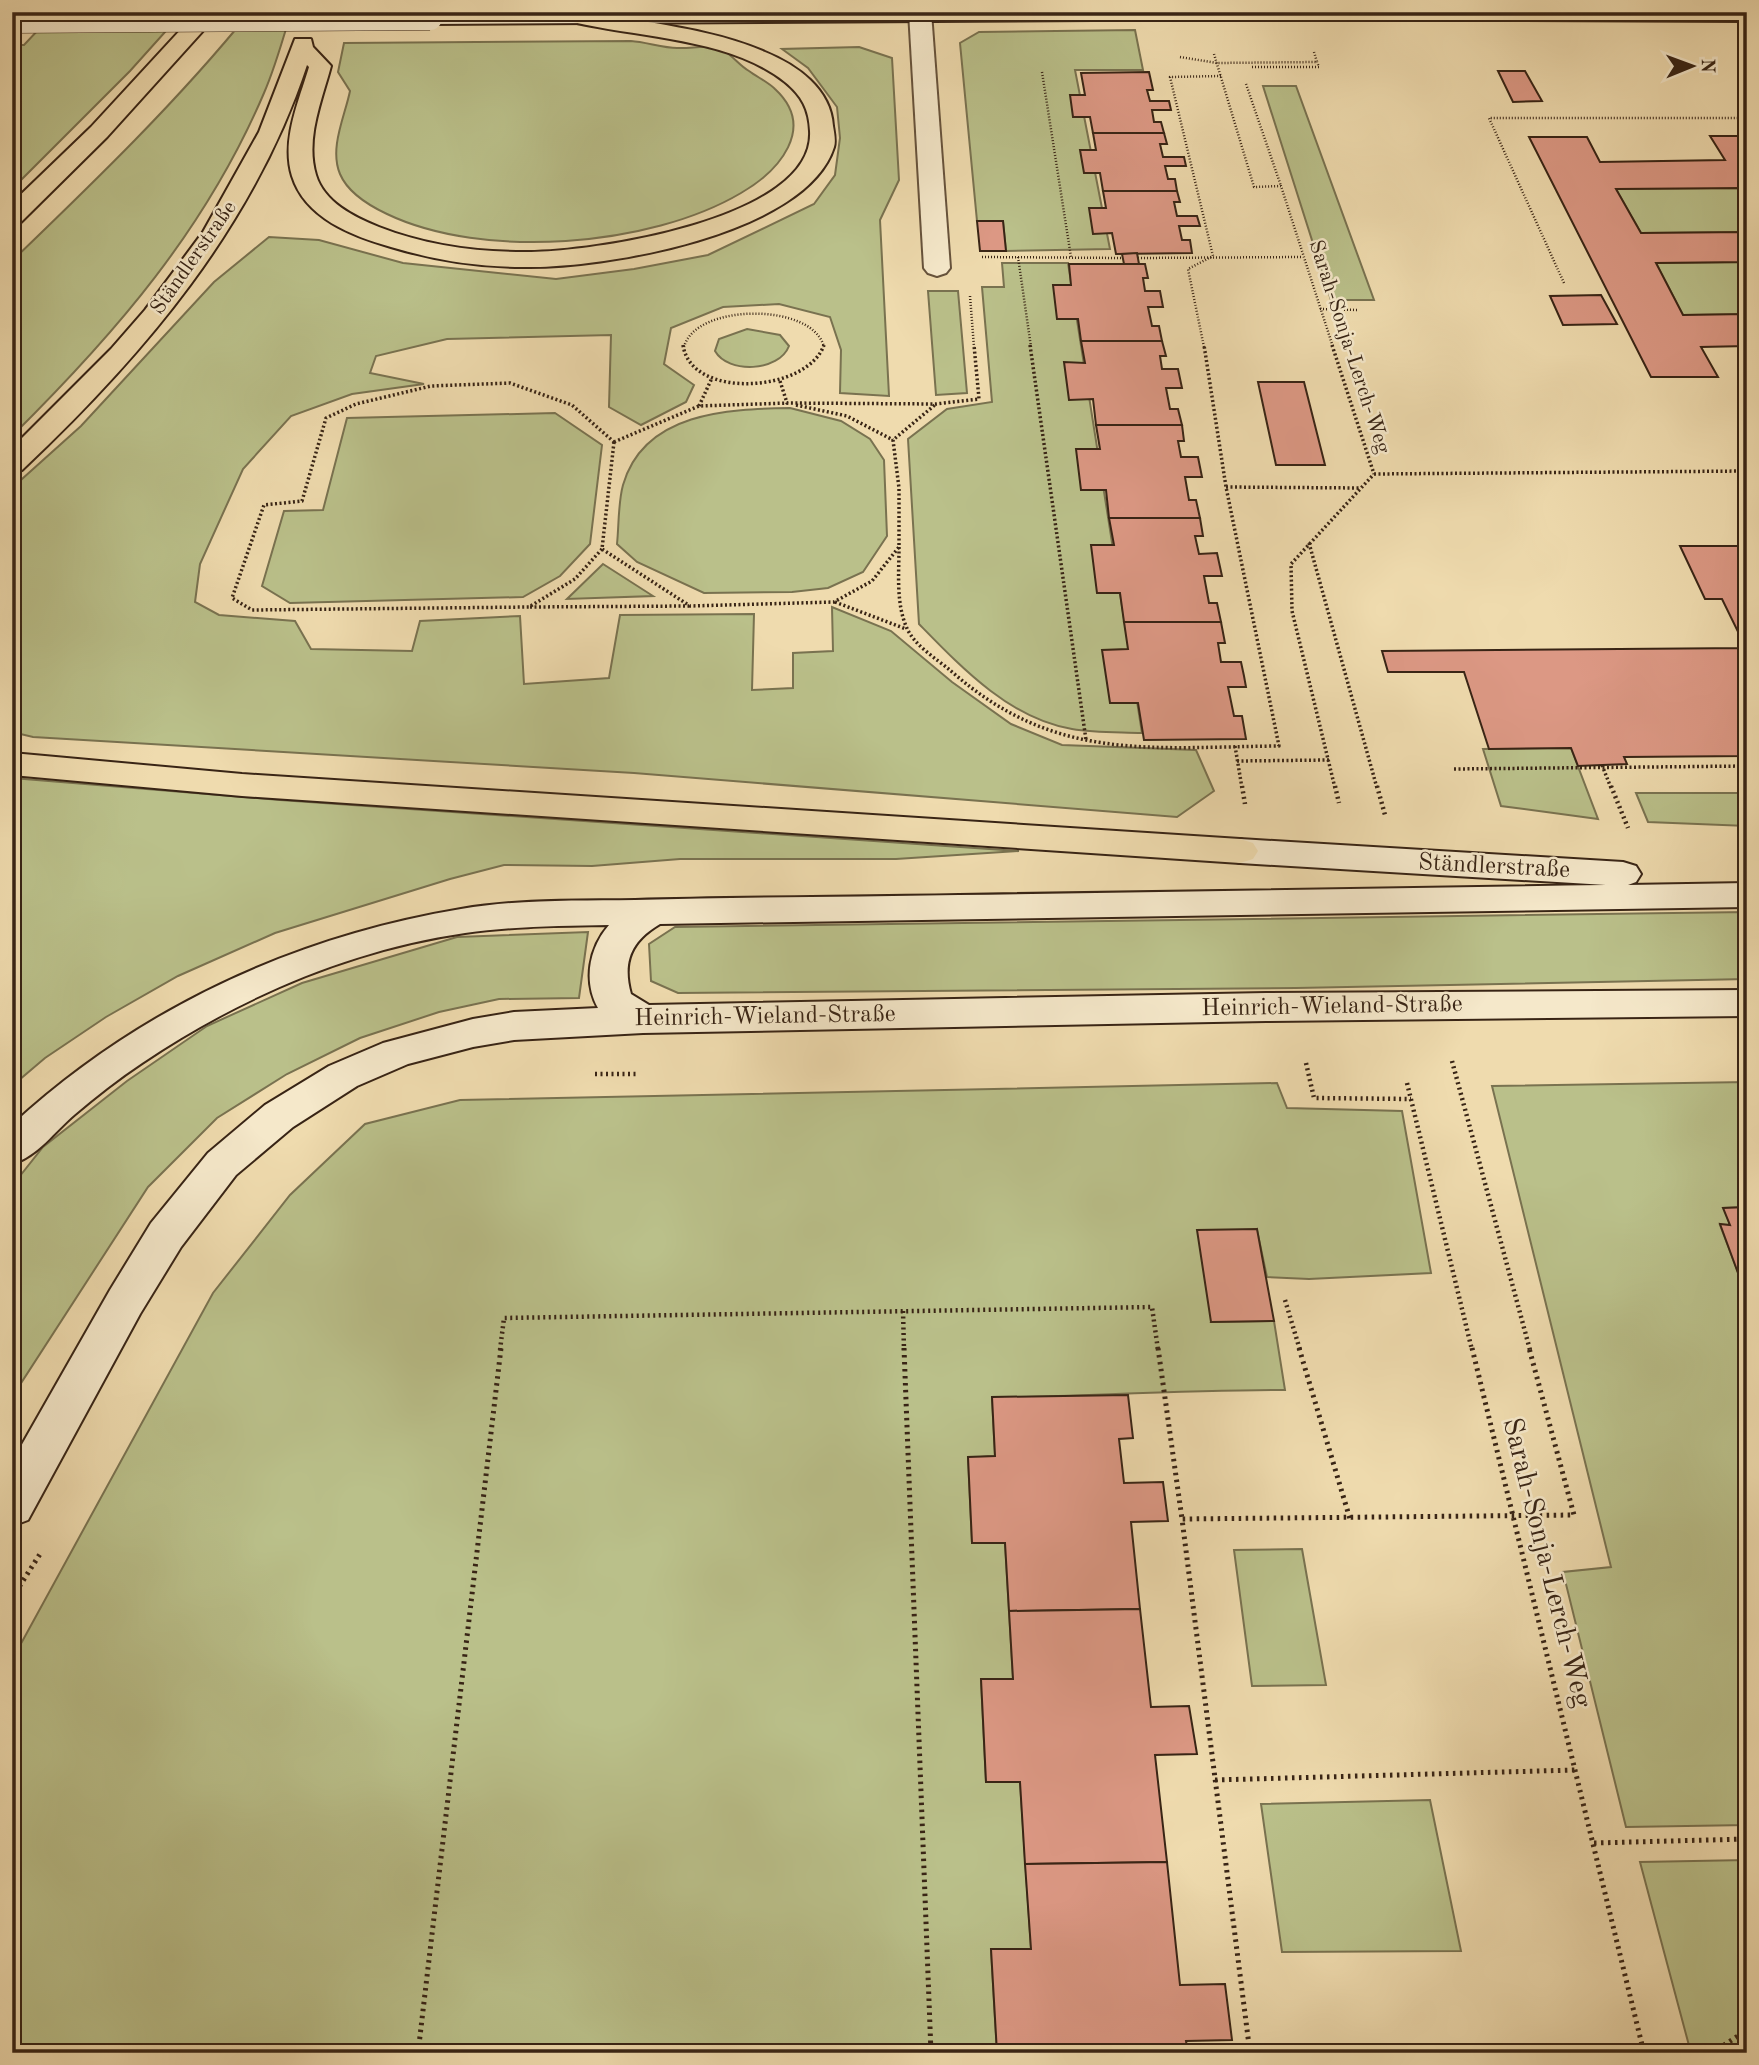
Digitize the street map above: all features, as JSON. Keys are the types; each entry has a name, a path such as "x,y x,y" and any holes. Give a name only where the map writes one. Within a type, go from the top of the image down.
{"highway":[{"path":"12,217 99,132 209,12"},
{"name":"Ständlerstraße","path":"12,464 106,369 151,319 198,256 238,195 266,142 315,12"},
{"path":"302,48 320,66 301,140 304,176 321,202 335,214 354,226 409,246 474,257 519,260 601,255 646,246 711,229 745,214 798,182 814,164 822,143 824,122 817,100 801,83 775,65 745,51 581,17"},
{"path":"12,764 256,786 1240,851"}],"main road":[{"path":"920,13 936,263"},
{"path":"12,21 284,15 430,18 920,13 1747,15"},
{"name":"Ständlerstraße","path":"1240,851 1640,875 1747,890"},
{"path":"12,1149 88,1080 211,1003 255,981 358,943 464,921 523,915 653,912 1747,895"},
{"path":"643,1019 614,1002 608,983 607,965 616,939 632,923 653,912"},
{"name":"Heinrich-Wieland-Straße","path":"12,1506 125,1302 166,1235 222,1164 279,1116 343,1076 397,1054 514,1026 643,1019 1238,1008 1747,1003"}],"path":[{"path":"1252,67 1319,67 1313,50"},
{"path":"1213,51 1254,187 1281,186"},
{"path":"1217,63 1317,62"},
{"path":"1042,72 1071,257"},
{"path":"1213,256 1170,77 1221,76"},
{"name":"Sarah-Sonja-Lerch-Weg","path":"1246,84 1374,474 1290,564 1292,611 1339,803"},
{"path":"1564,283 1489,118 1747,118"},
{"path":"614,442 572,405 510,383 431,386 356,404 326,418 302,501 264,505 232,598 252,610 792,605 834,602 906,629 959,678 1017,718 1069,738 1150,746 1279,746 1226,487 1208,365 1188,270 1213,256"},
{"path":"936,263 1018,257 1123,258"},
{"path":"1018,257 1086,740"},
{"path":"1138,258 1303,257"},
{"path":"614,442 699,406 787,403 936,404 979,399 969,287 936,263"},
{"path":"1320,309 1358,310"},
{"path":"762,313 803,322 824,341 824,353 815,365 801,374 780,381 734,383 712,378 695,370 686,359 683,348 689,336 700,326 718,318 762,313"},
{"path":"699,406 712,378"},
{"path":"780,381 787,403"},
{"path":"787,403 847,416 893,440"},
{"path":"893,440 936,404"},
{"path":"893,440 899,488 899,589 906,629"},
{"path":"529,607 575,579 602,549 614,442"},
{"path":"1374,474 1747,471"},
{"path":"1226,487 1361,488"},
{"path":"1309,543 1385,815"},
{"path":"834,602 872,581 899,547"},
{"path":"602,549 690,606"},
{"path":"1235,746 1246,810"},
{"path":"1237,761 1329,760"},
{"path":"1603,766 1629,830"},
{"path":"1454,769 1747,766"},
{"path":"1182,1520 1574,1515 1452,1061"},
{"path":"1306,1063 1314,1098 1411,1099"},
{"name":"Sarah-Sonja-Lerch-Weg","path":"1407,1083 1644,2053"},
{"path":"1285,1300 1350,1519"},
{"path":"418,2053 504,1318 1152,1307 1250,2053"},
{"path":"903,1311 931,2053"},
{"path":"12,1598 43,1549"},
{"path":"1215,1780 1575,1770"},
{"path":"1593,1843 1747,1839"},
{"path":"1712,2053 1747,2030"}],"green space":[{"path":"55,12 183,12 130,71 12,189 12,45 24,45"},
{"path":"250,12 291,12 264,93 241,143 215,189 155,277 87,358 12,436 12,261 165,109"},
{"path":"1135,30 1143,70 1075,70 1110,249 1006,251 1003,221 977,221 960,43 979,32"},
{"path":"631,41 672,48 718,49 772,86 787,104 793,119 793,133 780,161 755,184 704,211 661,226 614,236 566,241 517,242 470,238 426,229 367,203 348,187 340,174 337,143 350,91 338,72 344,43"},
{"path":"859,47 892,58 899,180 880,220 889,396 840,393 841,350 830,317 779,304 723,307 671,328 664,364 694,385 686,402 641,425 609,407 611,335 447,339 376,356 370,373 424,384 352,394 291,416 243,469 200,564 195,602 219,615 295,621 311,649 412,651 420,621 520,616 524,684 609,678 620,615 754,614 752,690 793,688 793,653 833,651 832,607 891,631 952,682 1011,724 1062,745 1196,750 1214,791 1177,817 634,773 33,737 12,732 12,488 81,426 214,282 269,237 319,240 403,263 556,279 634,269 708,255 814,204 835,175 840,138 837,107 808,68 782,49"},
{"path":"1263,86 1296,86 1374,300 1331,300"},
{"path":"1743,188 1747,194 1747,232 1641,233 1616,189"},
{"path":"1747,262 1747,314 1683,315 1656,263"},
{"path":"1002,263 1068,263 1142,733 1072,729 1028,714 988,689 919,624 908,439 947,409 992,402 982,287 1004,287"},
{"path":"928,291 958,291 967,393 936,395"},
{"path":"747,329 780,335 789,346 775,361 753,367 731,364 715,351 719,339"},
{"path":"790,408 841,421 870,439 884,460 887,536 863,572 828,588 792,592 704,593 637,562 617,544 623,485 634,461 649,442 691,419 741,410"},
{"path":"555,413 602,445 590,544 560,576 523,597 290,603 262,586 284,511 323,510 347,418"},
{"path":"603,564 653,596 567,599"},
{"path":"1571,748 1598,819 1501,806 1483,749"},
{"path":"12,778 280,800 1019,851 896,859 680,859 592,866 504,865 275,933 178,976 106,1017 45,1058 12,1086"},
{"path":"1636,793 1747,793 1747,826 1648,822"},
{"path":"1747,912 1747,979 1296,988 678,993 651,981 649,944 675,927"},
{"path":"588,932 579,998 499,999 439,1012 360,1038 287,1074 217,1118 148,1187 12,1397 12,1186 43,1147 127,1081 207,1026 302,983 457,937"},
{"path":"1747,1082 1747,1207 1724,1208 1730,1225 1720,1225 1738,1272 1747,1273 1747,1825 1626,1827 1563,1572 1611,1567 1492,1086"},
{"path":"1277,1083 1287,1108 1402,1111 1431,1273 1309,1279 1267,1277 1257,1230 1211,1322 1274,1321 1285,1390 992,1398 995,1456 968,1458 972,1543 1005,1543 1013,1679 981,1680 986,1782 1020,1782 1031,1949 991,1950 997,2053 12,2053 12,1660 213,1293 290,1195 365,1124 460,1100"},
{"path":"1302,1549 1326,1685 1252,1686 1234,1550"},
{"path":"1430,1800 1461,1951 1282,1952 1261,1804"},
{"path":"1747,1860 1747,2053 1691,2053 1640,1862"}],"building":[{"path":"1498,71 1525,71 1542,101 1513,102"},
{"path":"1149,72 1153,90 1147,90 1150,101 1169,101 1171,110 1152,110 1154,122 1161,122 1164,133 1093,133 1090,117 1073,117 1070,95 1085,95 1081,73"},
{"path":"1093,133 1164,133 1167,144 1160,144 1163,157 1184,157 1186,166 1165,166 1168,179 1175,179 1177,191 1103,191 1100,173 1084,173 1080,150 1096,150"},
{"path":"1710,136 1747,136 1747,194 1743,188 1616,189 1641,233 1747,232 1747,262 1656,263 1683,315 1747,314 1747,346 1701,347 1718,377 1651,377 1529,137 1587,137 1600,162 1725,160"},
{"path":"1103,191 1177,191 1180,202 1174,202 1177,216 1197,216 1200,226 1179,226 1182,240 1190,240 1192,253 1116,254 1112,233 1093,234 1089,208 1106,208"},
{"path":"977,221 1003,221 1006,251 980,251"},
{"path":"1137,253 1139,264 1124,264 1122,254"},
{"path":"1069,264 1145,264 1148,278 1143,278 1145,291 1160,291 1163,307 1148,307 1152,326 1159,326 1162,341 1081,341 1078,319 1057,319 1053,285 1071,285"},
{"path":"1601,295 1617,324 1563,325 1550,296"},
{"path":"1081,341 1162,341 1166,356 1160,356 1162,369 1178,369 1182,388 1166,388 1170,409 1178,409 1182,425 1096,425 1093,399 1069,400 1064,362 1085,363"},
{"path":"1258,382 1304,382 1325,465 1276,465"},
{"path":"1096,425 1182,425 1184,441 1178,441 1181,457 1198,457 1202,477 1185,477 1189,500 1196,500 1200,518 1109,518 1106,490 1081,490 1076,449 1100,449"},
{"path":"1109,518 1200,518 1203,536 1195,536 1199,554 1217,553 1222,576 1204,576 1209,603 1217,603 1221,622 1124,622 1120,593 1097,593 1091,545 1114,545"},
{"path":"1680,546 1747,546 1747,756 1624,757 1627,764 1578,766 1571,748 1489,749 1464,672 1388,672 1382,651 1746,648 1722,599 1705,599"},
{"path":"1124,622 1221,622 1225,643 1218,643 1221,662 1241,662 1244,676 1246,687 1228,687 1234,716 1242,716 1246,739 1144,740 1138,703 1110,703 1102,650 1128,649"},
{"path":"1747,1207 1747,1273 1738,1273 1720,1224 1730,1225 1723,1208"},
{"path":"1257,1229 1274,1321 1211,1322 1197,1230"},
{"path":"1128,1395 1133,1438 1119,1439 1124,1483 1163,1482 1168,1521 1131,1522 1140,1609 1009,1611 1005,1543 972,1543 968,1457 995,1456 992,1397"},
{"path":"1140,1609 1151,1707 1189,1706 1197,1754 1155,1755 1167,1862 1025,1864 1020,1782 986,1782 981,1679 1013,1679 1009,1611"},
{"path":"1167,1862 1180,1985 1225,1984 1232,2040 1186,2041 1188,2053 997,2053 991,1949 1031,1949 1025,1864"}]}
